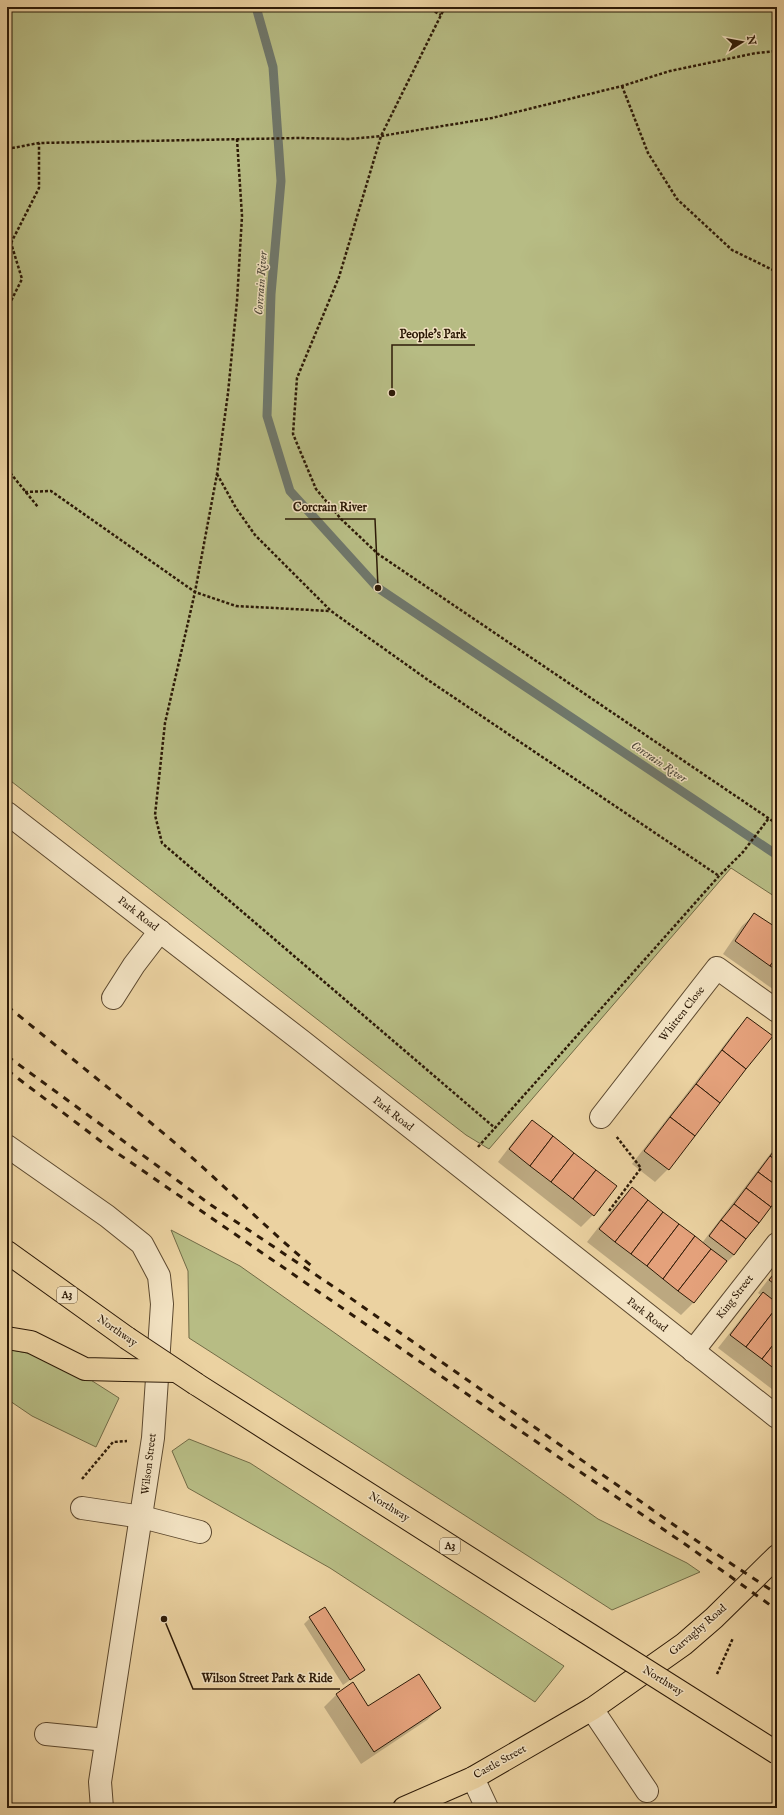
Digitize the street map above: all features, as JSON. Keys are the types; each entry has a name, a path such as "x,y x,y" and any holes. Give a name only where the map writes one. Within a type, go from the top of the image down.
{"main road":[{"name":"Northway","path":"7,1252 127,1338 176,1371 777,1754"},
{"path":"7,1338 31,1342 85,1369 176,1371"},
{"name":"Garvaghy Road","path":"592,1709 684,1644 714,1618 777,1556"},
{"name":"Castle Street","path":"404,1808 473,1778 592,1709"}],"street":[{"name":"Park Road","path":"7,813 160,931 777,1417"},
{"path":"113,998 134,965 160,931"},
{"name":"Whitten Close","path":"602,1117 717,968 777,1011"},
{"name":"Wilson Street","path":"7,1146 107,1216 142,1244 159,1276 162,1304 153,1438 100,1782 102,1808"},
{"name":"King Street","path":"693,1351 777,1244"},
{"path":"82,1508 142,1517 200,1532"},
{"path":"592,1709 647,1791"},
{"path":"46,1734 106,1740"},
{"path":"473,1778 487,1808"}],"path":[{"path":"426,7 441,15"},
{"path":"445,7 381,136 339,277 297,378 293,434 316,489 341,519 378,554 777,824"},
{"path":"7,149 39,143 350,138 381,136 492,118 622,86 670,71 756,53 777,51"},
{"path":"622,86 648,153 677,199 732,250 777,272"},
{"path":"237,139 242,216 238,300 228,393 217,474 195,592 165,723 155,815 162,843 495,1128"},
{"path":"11,243 38,188 39,143"},
{"path":"7,238 11,243 22,279 7,309"},
{"path":"7,469 38,507"},
{"path":"217,474 236,508 255,535 331,611 428,680 719,876"},
{"path":"25,492 51,490 195,592 236,606 331,611"},
{"path":"460,1167 719,876 743,852 769,818"},
{"path":"602,1117 641,1168 609,1211"},
{"path":"82,1478 113,1442 132,1440"}],"green space":[{"path":"7,7 777,7 777,898 731,868 489,1149 466,1135 7,778"},
{"path":"171,1230 240,1266 598,1519 687,1563 700,1572 612,1610 189,1338 188,1271"},
{"path":"7,1349 37,1355 86,1377 119,1398 96,1447 32,1416 7,1399"},
{"path":"189,1439 250,1463 564,1666 535,1702 330,1568 188,1488 172,1451"}],"building":[{"path":"754,913 777,928 777,956 770,966 735,941"},
{"path":"777,956 777,970 770,966"},
{"path":"747,1017 773,1036 746,1069 722,1050"},
{"path":"722,1050 746,1069 720,1103 696,1084"},
{"path":"696,1084 720,1103 695,1136 670,1117"},
{"path":"670,1117 695,1136 669,1170 644,1151"},
{"path":"532,1120 553,1136 530,1166 509,1149"},
{"path":"553,1136 574,1153 551,1182 530,1166"},
{"path":"777,1147 777,1161 770,1156"},
{"path":"574,1153 596,1170 573,1199 551,1182"},
{"path":"770,1156 777,1161 777,1186 758,1172"},
{"path":"596,1170 617,1186 594,1216 573,1199"},
{"path":"758,1172 777,1186 777,1199 771,1207 746,1188"},
{"path":"632,1187 648,1200 615,1242 599,1229"},
{"path":"746,1188 771,1207 759,1223 734,1204"},
{"path":"648,1200 663,1212 631,1254 615,1242"},
{"path":"734,1204 759,1223 746,1239 721,1220"},
{"path":"663,1212 679,1224 647,1266 631,1254"},
{"path":"721,1220 746,1239 734,1255 709,1236"},
{"path":"679,1224 695,1236 663,1279 647,1266"},
{"path":"695,1236 711,1249 678,1291 663,1279"},
{"path":"711,1249 727,1261 694,1303 678,1291"},
{"path":"777,1270 777,1286 769,1280"},
{"path":"763,1292 777,1303 777,1307 746,1347 730,1335"},
{"path":"777,1307 777,1340 762,1359 746,1347"},
{"path":"777,1340 777,1371 762,1359"},
{"path":"325,1607 365,1670 350,1680 309,1617"},
{"path":"419,1674 441,1708 374,1752 336,1694 353,1682 368,1706"}],"waterway":[{"name":"Corcrain River","path":"256,7 273,67 281,181 271,294 267,416 290,491 378,588 777,855"}],"railway":[{"path":"7,1006 181,1148 280,1239 314,1268"},
{"path":"7,1056 211,1205 349,1297 697,1541 777,1594"},
{"path":"7,1070 107,1146 692,1549 777,1610"}],"place":[{"name":"People's Park","path":"392,393"},
{"name":"Corcrain River","path":"378,588"},
{"name":"Wilson Street Park & Ride","path":"164,1619"}]}
